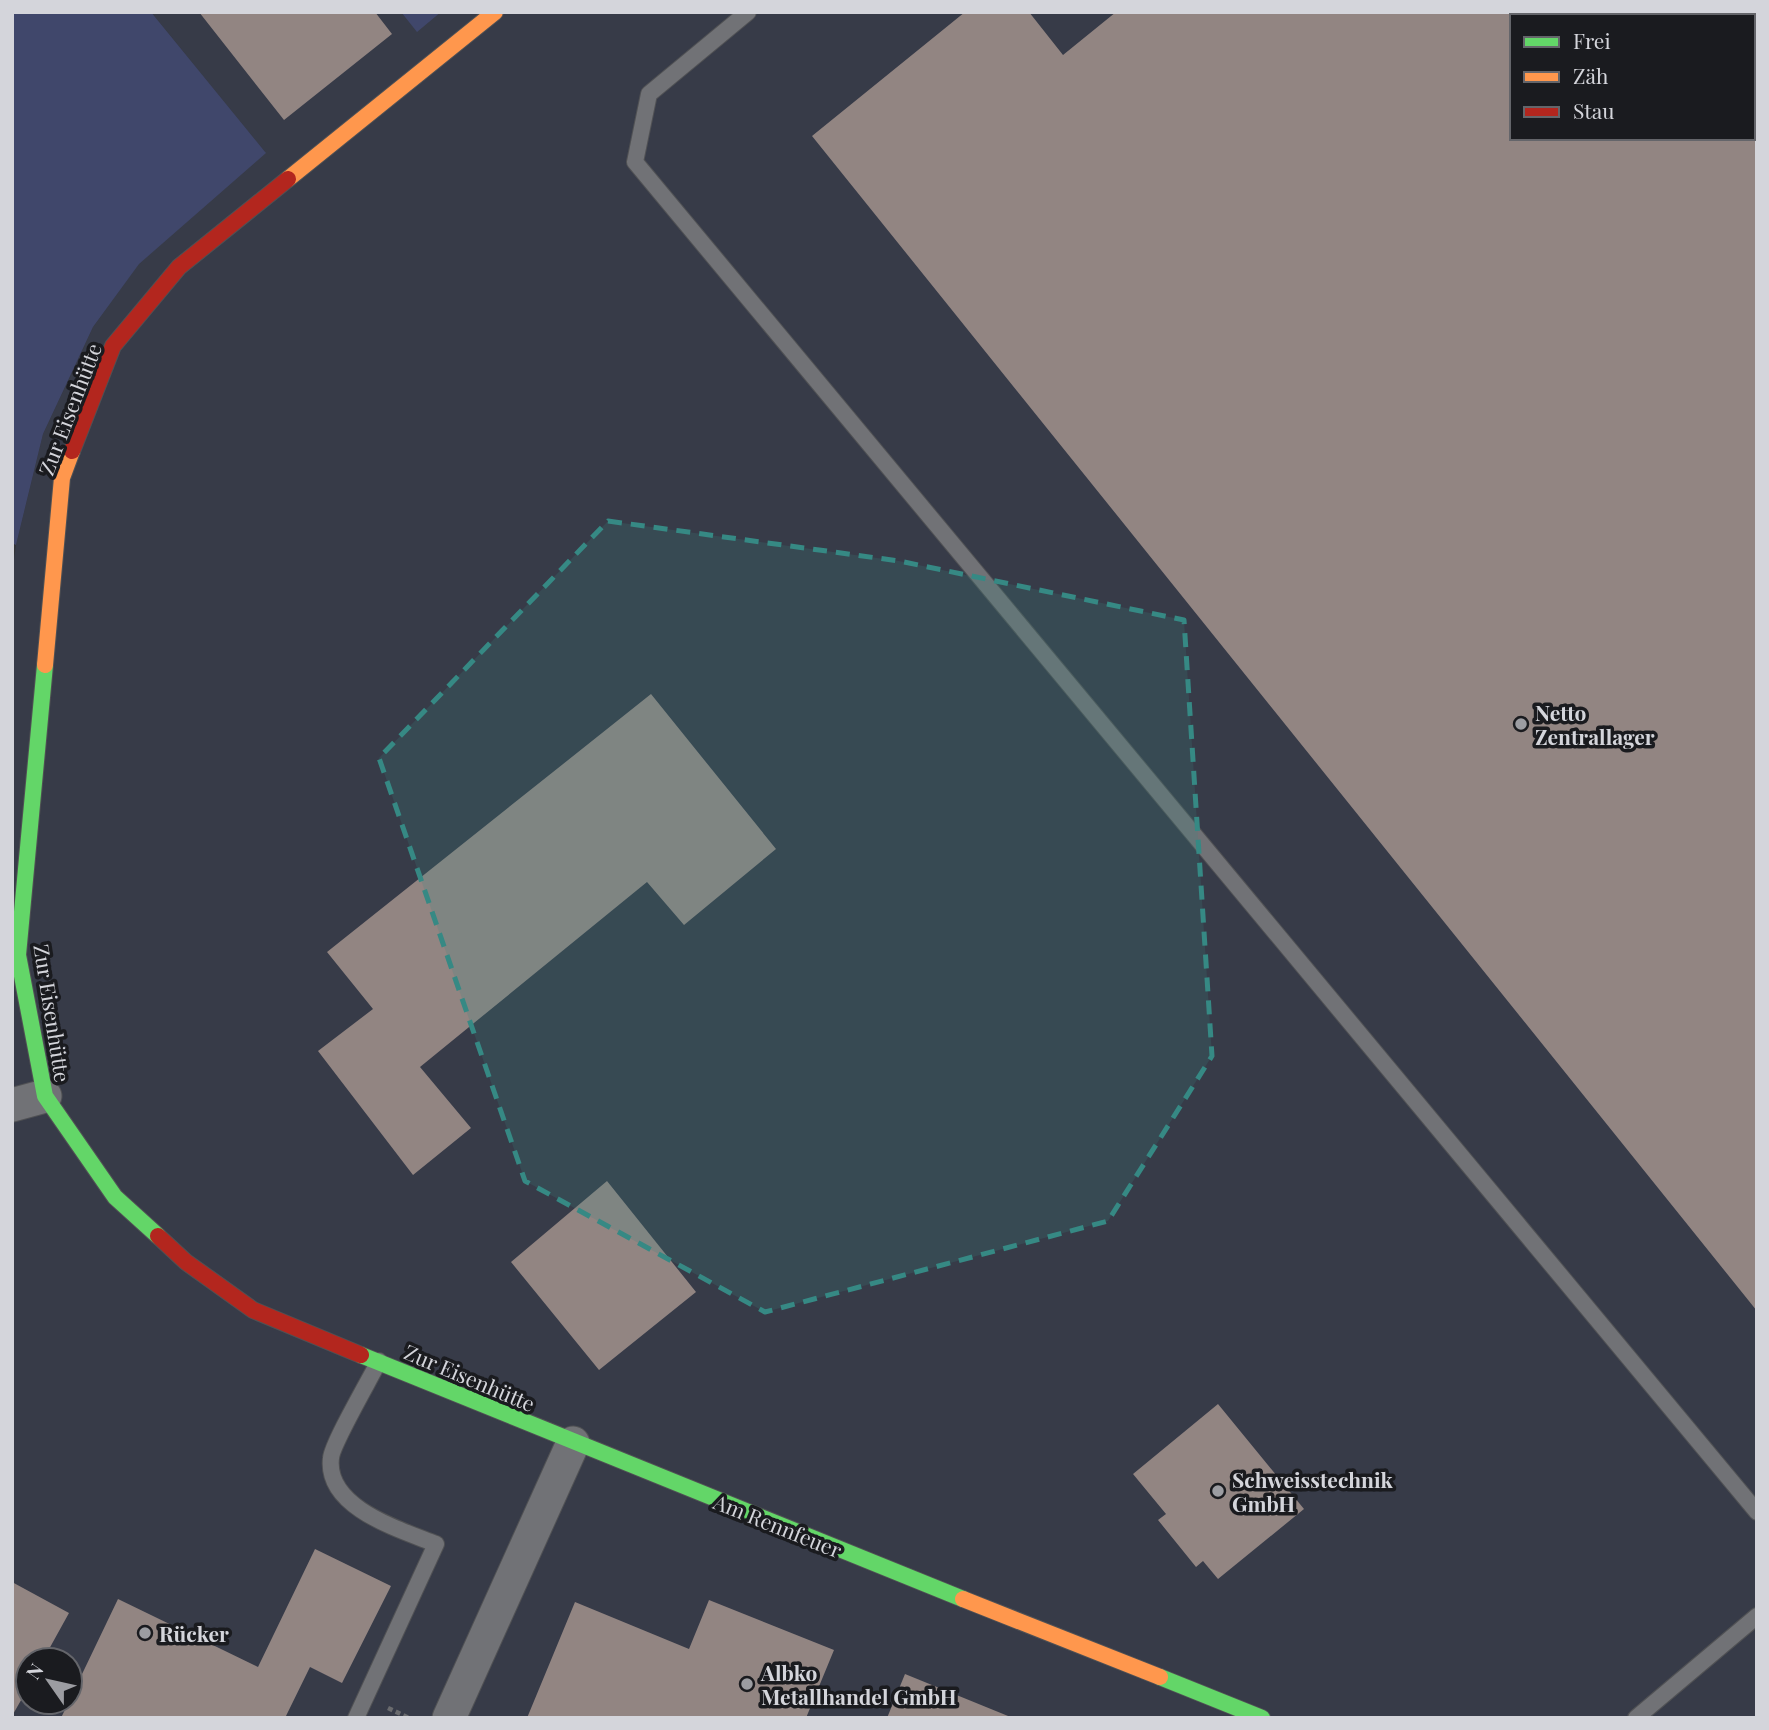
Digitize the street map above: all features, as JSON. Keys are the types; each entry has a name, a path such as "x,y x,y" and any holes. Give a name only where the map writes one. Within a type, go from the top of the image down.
{"street":[{"name":"Zur Eisenhütte","path":"495,12 179,267 113,346 62,478 18,955 45,1096 115,1197 186,1262 253,1310 573,1443"},
{"path":"12,1105 45,1096"},
{"path":"449,1718 573,1443"},
{"name":"Am Rennfeuer","path":"573,1443 1262,1718"}],"lane":[{"path":"748,12 649,94 635,162 1757,1512"},
{"path":"356,1718 436,1544 368,1517 337,1488 331,1458 379,1361"},
{"path":"1636,1718 1757,1616"}],"highlighted area":[{"path":"608,521 899,561 1184,620 1212,1056 1108,1221 765,1312 525,1181 379,758"}],"shaded area":[{"path":"12,12 151,12 266,153 139,264 93,327 43,434 16,545 12,543"},
{"path":"151,12 401,12 417,31 441,12 1757,12 1757,1718 12,1718 12,573 16,545 43,434 93,327 139,263 265,152"},
{"path":"401,12 441,12 417,32"}],"building":[{"path":"199,12 375,12 392,34 284,120"},
{"name":"Netto Zentrallager","path":"965,12 1029,12 1063,55 1116,12 1757,12 1757,1311 812,136"},
{"path":"651,694 776,849 684,925 647,882 420,1067 471,1128 413,1175 318,1051 373,1009 327,952"},
{"path":"607,1181 696,1292 599,1370 511,1262"},
{"name":"Schweisstechnik GmbH","path":"1218,1404 1304,1509 1218,1579 1203,1561 1196,1567 1158,1520 1166,1514 1133,1474"},
{"name":"Rücker","path":"315,1549 391,1586 342,1683 310,1667 285,1718 61,1718 84,1716 84,1670 118,1599 258,1667"},
{"path":"12,1582 69,1613 51,1646 14,1646 12,1716"},
{"path":"709,1600 834,1650 806,1718 527,1718 575,1602 689,1649"},
{"path":"905,1674 1013,1718 887,1718"}],"traffic: fast":[{"path":"45,665 18,955 45,1096 115,1197 158,1236"},
{"path":"361,1355 963,1599"},
{"path":"1160,1677 1262,1718"}],"traffic: slow":[{"path":"288,179 495,12"},
{"path":"45,665 62,478 72,451"},
{"path":"963,1599 1160,1677"}],"traffic: jam":[{"path":"72,451 113,346 179,267 288,179"},
{"path":"158,1236 186,1262 253,1310 361,1355"}],"place":[{"name":"Netto Zentrallager","path":"1521,724"},
{"name":"Schweisstechnik GmbH","path":"1218,1491"},
{"name":"Rücker","path":"145,1633"},
{"name":"Albko Metallhandel GmbH","path":"747,1684"}]}
